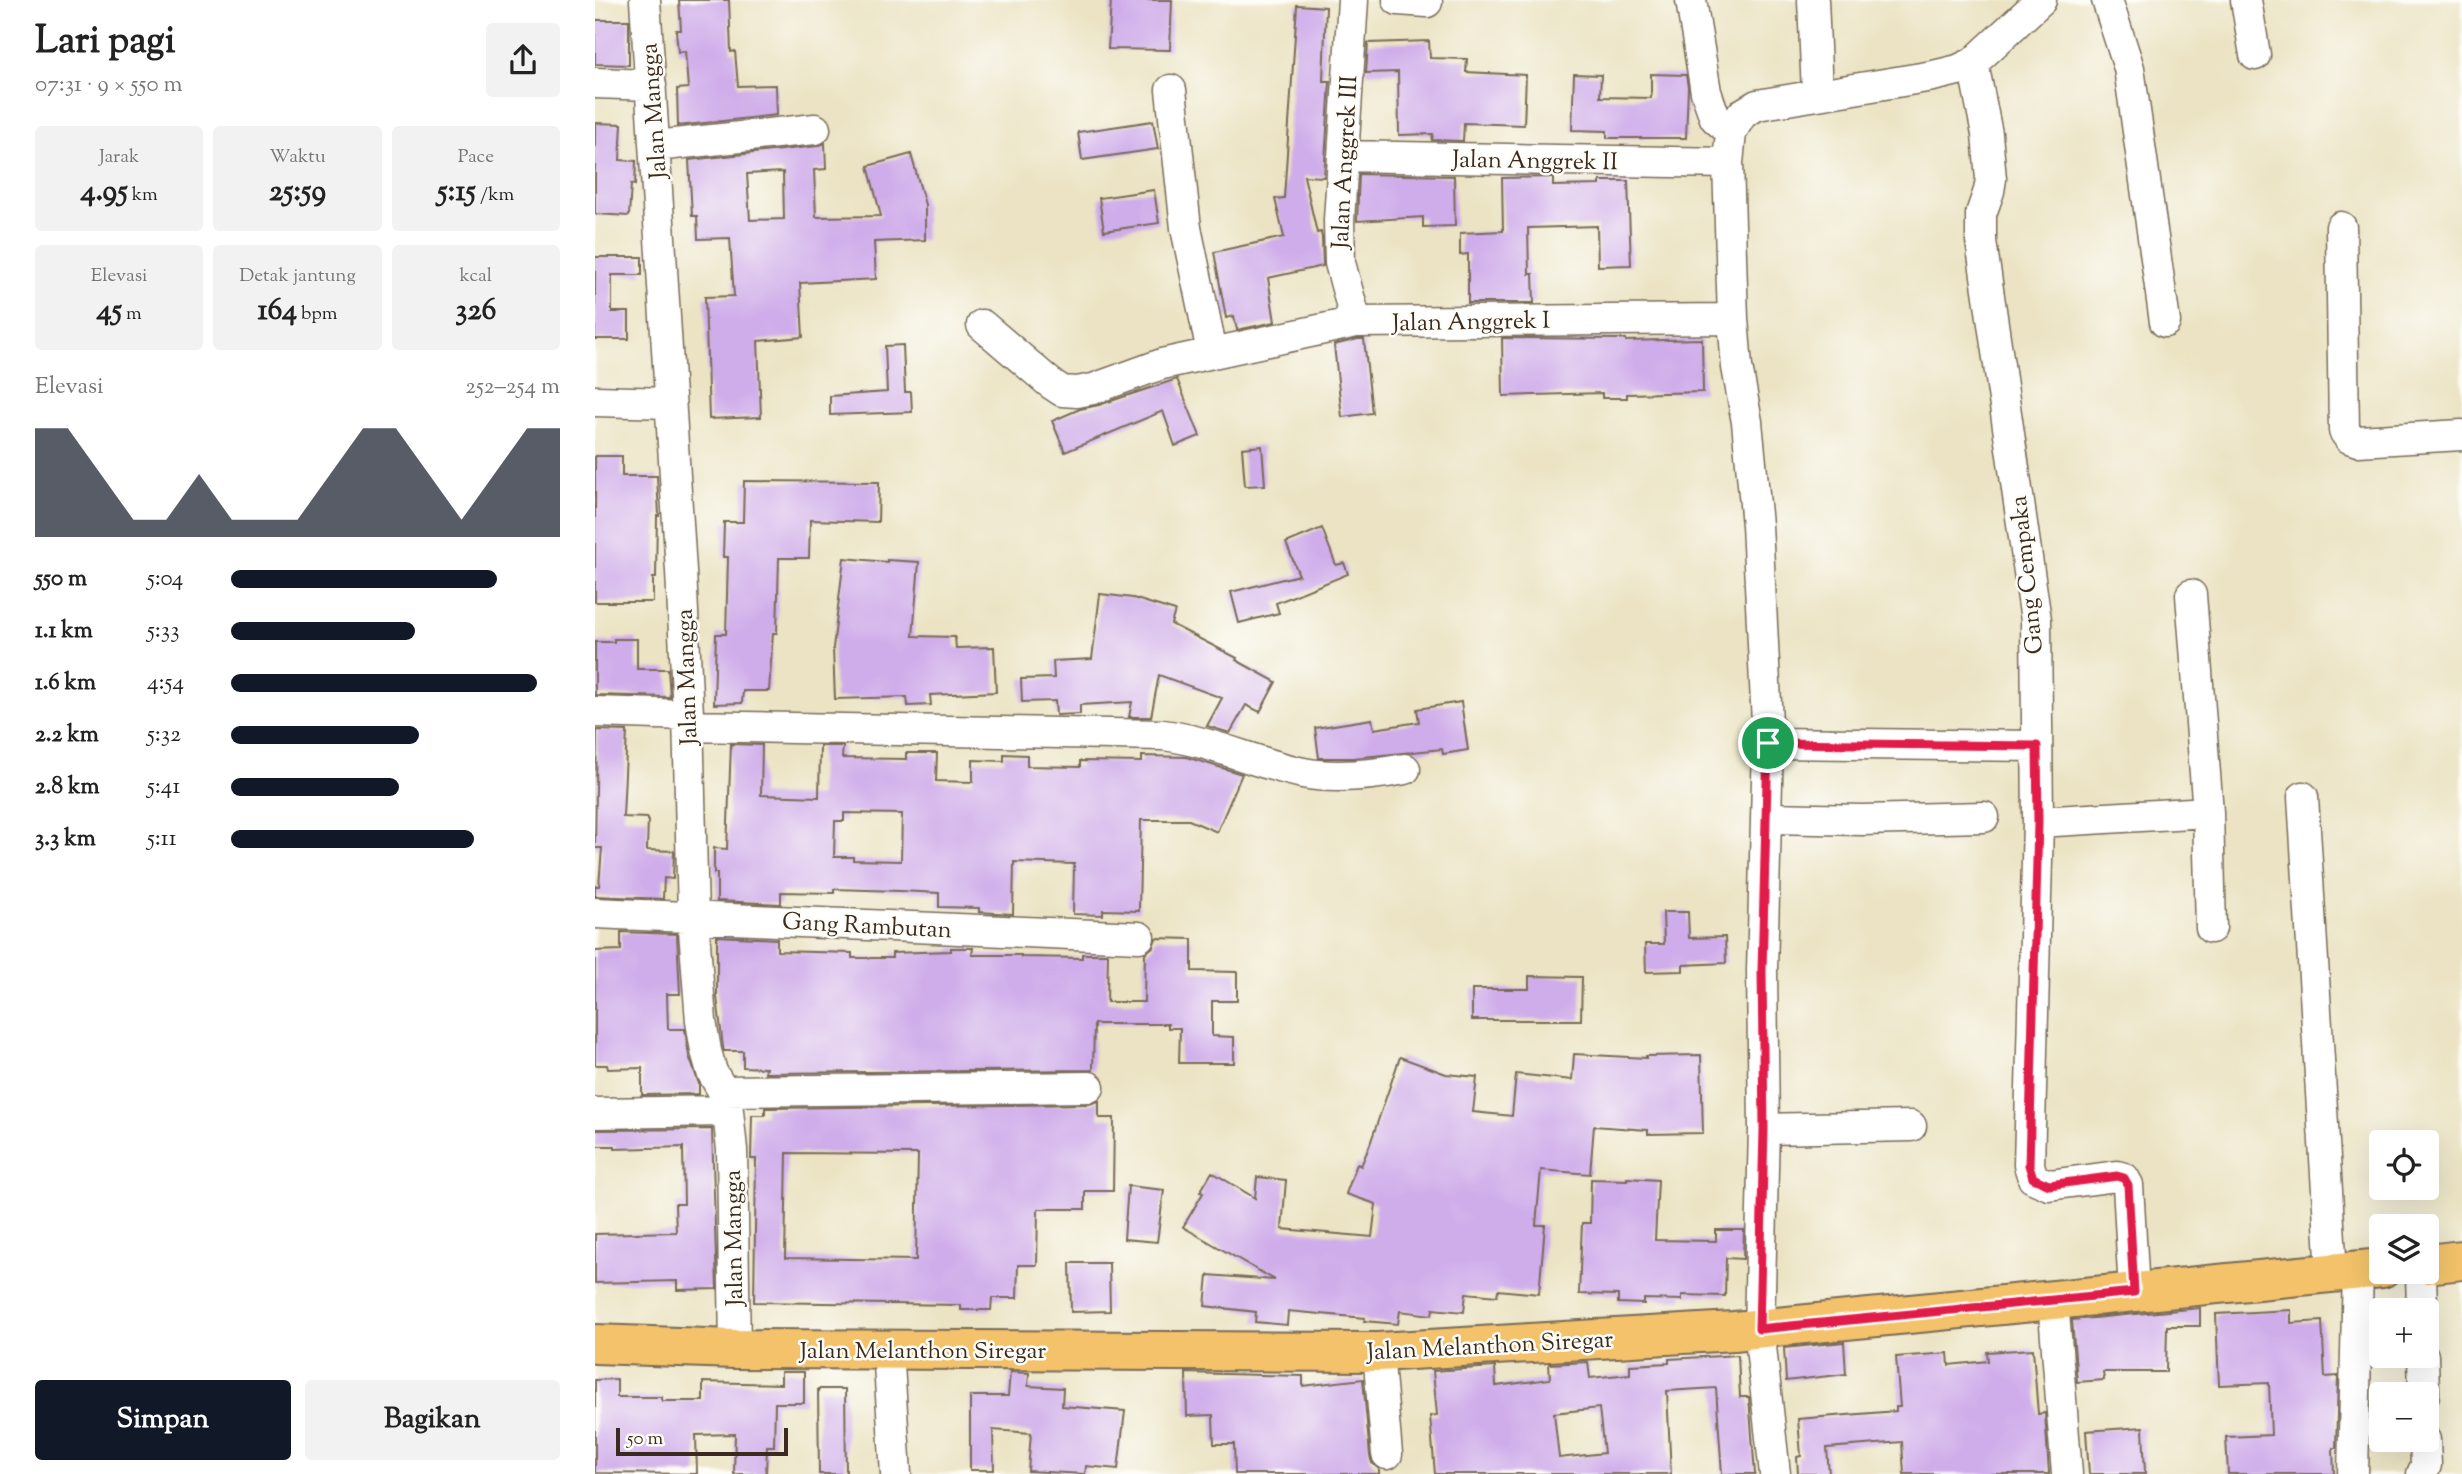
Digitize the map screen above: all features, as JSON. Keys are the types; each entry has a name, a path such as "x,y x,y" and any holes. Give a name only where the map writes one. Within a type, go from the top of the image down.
{"main road":[{"path":"2439,1263 2462,1260"},
{"name":"Jalan Melanthon Siregar","path":"595,1344 735,1349 1378,1352 1759,1329 2357,1270"}],"street":[{"name":"Jalan Mangga","path":"645,0 688,720 693,917 706,1051 712,1072 726,1101 732,1150 735,1349"},
{"name":"Jalan Anggrek III","path":"1353,0 1339,220 1340,263 1356,322"},
{"path":"1691,0 1706,92 1716,118 1731,132"},
{"path":"1813,0 1817,94"},
{"path":"1775,1474 1759,1329 1764,1129 1762,971 1768,743 1757,525 1733,319 1728,163 1731,132 1742,114 1757,105 1958,70 1973,63 2041,0"},
{"path":"2107,0 2129,68 2165,321"},
{"path":"2246,0 2255,55"},
{"name":"Gang Cempaka","path":"1973,63 1987,134 1990,179 1981,214 1981,241 2036,620 2038,822 2029,1165 2033,1178 2049,1185 2117,1176 2124,1178 2128,1185 2134,1292"},
{"path":"595,83 651,85"},
{"path":"1171,90 1186,228 1212,352"},
{"path":"655,146 815,130"},
{"name":"Jalan Anggrek II","path":"1343,156 1728,163"},
{"path":"2341,227 2343,431 2349,438 2358,441 2462,435"},
{"name":"Jalan Anggrek I","path":"982,325 1050,383 1062,391 1077,392 1093,389 1162,364 1356,322 1733,319"},
{"path":"595,401 670,403"},
{"path":"2191,595 2208,812 2211,928"},
{"path":"595,712 688,720 1163,735 1185,737 1313,774 1384,773 1405,769"},
{"path":"1768,743 2037,746"},
{"path":"2303,797 2357,1270 2353,1474"},
{"path":"2038,822 2208,812"},
{"path":"1766,818 1874,820 1984,817"},
{"name":"Gang Rambutan","path":"595,913 1139,937"},
{"path":"595,1113 726,1101 1089,1087"},
{"path":"1764,1129 1911,1126"},
{"path":"2053,1300 2067,1474"},
{"path":"888,1349 895,1474"},
{"path":"1378,1352 1387,1454"},
{"path":"2423,1474 2425,1452"}],"building":[{"path":"679,0 729,0 731,52 735,51 738,86 776,85 777,115 678,126 677,89 688,88 685,51 678,52 676,30 681,30"},
{"path":"1111,0 1172,0 1170,50 1108,49"},
{"path":"1297,5 1326,7 1323,81 1330,81 1324,177 1304,176 1317,233 1321,232 1323,266 1268,278 1275,322 1237,330 1234,316 1226,318 1214,252 1284,237 1275,199 1284,198"},
{"path":"595,20 629,20 629,65 595,64"},
{"path":"1429,41 1430,58 1467,59 1466,72 1526,75 1524,125 1464,123 1463,141 1432,140 1433,134 1399,135 1398,72 1366,73 1368,43"},
{"path":"1574,74 1601,75 1600,97 1651,98 1651,74 1686,75 1686,138 1607,138 1607,131 1572,130"},
{"path":"1153,121 1158,149 1082,160 1078,132"},
{"path":"595,123 622,124 620,160 636,161 629,216 595,214"},
{"path":"825,143 826,169 814,170 816,217 881,216 868,166 911,154 925,205 925,240 874,242 876,279 800,283 803,337 758,341 761,417 709,419 705,297 734,296 730,238 698,239 697,216 692,216 689,160","holes":["783,172 784,219 750,220 747,174"]},
{"path":"1359,174 1454,176 1455,226 1423,227 1423,217 1357,221"},
{"path":"1553,177 1553,186 1600,185 1600,181 1628,181 1631,265 1598,266 1597,226 1528,228 1529,274 1533,274 1534,303 1468,303 1468,254 1460,255 1460,233 1503,231 1502,178"},
{"path":"1154,190 1159,223 1104,231 1099,198"},
{"path":"595,257 642,257 642,275 612,275 612,312 629,312 629,339 595,339"},
{"path":"1502,338 1626,341 1702,339 1703,392 1627,394 1627,398 1602,398 1602,393 1503,396"},
{"path":"1364,339 1372,413 1342,417 1334,345"},
{"path":"903,345 905,392 911,392 912,412 830,415 830,396 887,392 885,346"},
{"path":"1177,379 1200,436 1175,446 1163,411 1065,452 1052,421 1080,409"},
{"path":"1262,446 1265,485 1245,486 1242,448"},
{"path":"595,456 622,456 622,476 657,476 659,516 653,602 595,602"},
{"path":"744,481 879,482 878,522 810,520 809,558 779,558 777,633 773,633 769,691 743,691 742,703 714,704 716,634 726,634 728,557 723,557 724,522 743,522"},
{"path":"1322,528 1336,565 1344,563 1348,574 1276,603 1279,613 1239,623 1231,592 1299,575 1286,543"},
{"path":"844,558 919,562 913,636 955,637 956,648 994,647 996,692 930,695 931,705 908,706 907,697 835,699 833,648"},
{"path":"1100,594 1133,598 1175,611 1171,624 1237,658 1236,660 1276,682 1260,712 1246,705 1230,733 1207,726 1222,698 1159,675 1151,717 1129,717 1132,702 1080,705 1080,714 1056,715 1055,701 1022,702 1021,679 1054,678 1053,661 1092,659"},
{"path":"614,639 637,639 637,669 668,669 670,697 595,695 595,642 614,642"},
{"path":"1461,702 1468,750 1443,754 1442,749 1353,758 1319,758 1315,728 1372,719 1374,729 1419,722 1417,709"},
{"path":"597,730 627,731 623,817 648,818 647,850 674,851 673,879 664,878 663,899 595,896 595,886 599,886 602,848 595,848"},
{"path":"731,744 762,745 761,795 819,797 820,746 843,746 842,758 906,759 906,753 937,753 936,781 973,782 973,760 1004,761 1004,754 1027,755 1027,766 1080,767 1080,761 1142,762 1142,756 1186,757 1242,774 1217,832 1189,820 1141,820 1139,911 1103,910 1103,915 1073,914 1074,864 1014,862 1013,914 979,912 979,908 939,907 939,893 900,891 834,889 834,893 781,892 781,904 717,901 714,848 727,849","holes":["844,813 902,814 901,861 834,857 835,821 844,821"]},
{"path":"1663,912 1688,912 1689,938 1725,937 1726,963 1683,965 1683,971 1646,972 1645,944 1664,944"},
{"path":"621,932 677,934 680,994 667,994 668,1029 685,1029 689,1056 699,1084 699,1094 642,1095 642,1068 608,1069 607,1065 595,1065 595,951 621,950"},
{"path":"717,936 777,939 777,951 852,953 852,958 892,958 892,953 951,951 951,948 973,948 972,955 1021,957 1082,958 1082,954 1108,954 1107,1002 1144,1002 1145,953 1153,947 1156,938 1192,939 1192,971 1237,972 1237,1001 1212,1001 1212,1036 1234,1037 1234,1063 1179,1063 1180,1028 1168,1028 1168,1024 1094,1024 1093,1070 765,1073 766,1068 743,1067 743,1051 724,1051 717,997"},
{"path":"1529,976 1582,977 1581,1020 1472,1020 1472,989 1529,989"},
{"path":"1574,1054 1646,1058 1701,1055 1703,1133 1648,1134 1648,1130 1594,1126 1590,1174 1541,1170 1536,1225 1545,1225 1539,1294 1498,1290 1497,1296 1466,1293 1464,1312 1433,1309 1432,1315 1400,1311 1398,1324 1288,1311 1287,1325 1255,1322 1256,1312 1205,1306 1208,1275 1275,1280 1183,1227 1212,1172 1255,1198 1257,1177 1286,1180 1282,1229 1372,1237 1376,1204 1346,1194 1357,1164 1361,1166 1369,1147 1400,1057 1446,1074 1477,1077 1473,1112 1512,1116 1516,1074 1572,1080"},
{"path":"1099,1101 1099,1118 1114,1118 1113,1191 1085,1191 1085,1209 1038,1209 1037,1265 1018,1265 1017,1298 992,1298 991,1310 961,1310 961,1305 754,1302 756,1159 751,1159 752,1115 765,1115 765,1108 1089,1104","holes":["787,1153 918,1154 916,1260 785,1258"]},
{"path":"712,1129 717,1289 677,1290 677,1281 595,1283 595,1234 676,1232 675,1204 684,1204 683,1147 615,1149 615,1146 595,1146 595,1130"},
{"path":"1591,1179 1658,1180 1655,1240 1716,1241 1716,1230 1744,1230 1743,1259 1726,1258 1725,1296 1682,1295 1682,1300 1644,1299 1644,1304 1618,1303 1618,1295 1579,1294 1582,1223 1590,1223"},
{"path":"1128,1186 1164,1190 1157,1242 1124,1239"},
{"path":"1070,1263 1109,1263 1110,1311 1071,1312"},
{"path":"2200,1308 2200,1326 2167,1326 2166,1372 2103,1372 2104,1380 2077,1382 2072,1320"},
{"path":"2291,1310 2291,1323 2322,1321 2325,1377 2338,1376 2334,1474 2228,1474 2226,1437 2271,1435 2269,1383 2219,1385 2216,1314"},
{"path":"1844,1342 1846,1374 1786,1381 1784,1348"},
{"path":"2033,1349 2038,1414 2045,1413 2049,1474 1904,1474 1902,1442 1827,1448 1829,1474 1798,1474 1797,1457 1801,1456 1798,1419 1896,1411 1896,1407 1900,1407 1896,1357 1948,1353 1949,1365 1988,1361 1987,1352"},
{"path":"1738,1355 1740,1397 1749,1397 1755,1474 1722,1474 1716,1388 1667,1391 1671,1474 1435,1474 1430,1416 1437,1415 1433,1371 1495,1367 1496,1386 1550,1379 1549,1364 1588,1362 1590,1378 1630,1374 1630,1365 1669,1363 1669,1359","holes":["1599,1408 1604,1453 1559,1458 1554,1413"]},
{"path":"781,1372 804,1372 804,1403 775,1403 774,1446 767,1446 766,1474 734,1474 735,1434 696,1435 697,1474 595,1473 595,1380 617,1379 617,1397 703,1401 703,1382 781,1384"},
{"path":"1010,1372 1029,1373 1028,1386 1063,1388 1062,1406 1125,1411 1118,1469 1086,1466 1085,1474 1028,1471 1031,1433 993,1430 994,1470 970,1470 970,1396 1008,1396"},
{"path":"1186,1373 1303,1376 1303,1386 1363,1379 1370,1456 1372,1463 1379,1469 1379,1474 1235,1474 1234,1444 1214,1444 1213,1415 1187,1416"},
{"path":"818,1389 845,1389 846,1474 819,1474"},
{"path":"2143,1427 2145,1474 2089,1474 2086,1431"}],"route":[{"path":"1768,743 2037,746 2038,822 2029,1165 2033,1178 2049,1185 2117,1176 2124,1178 2128,1185 2134,1292 1759,1329 1764,1129 1762,971 1768,743"}]}
